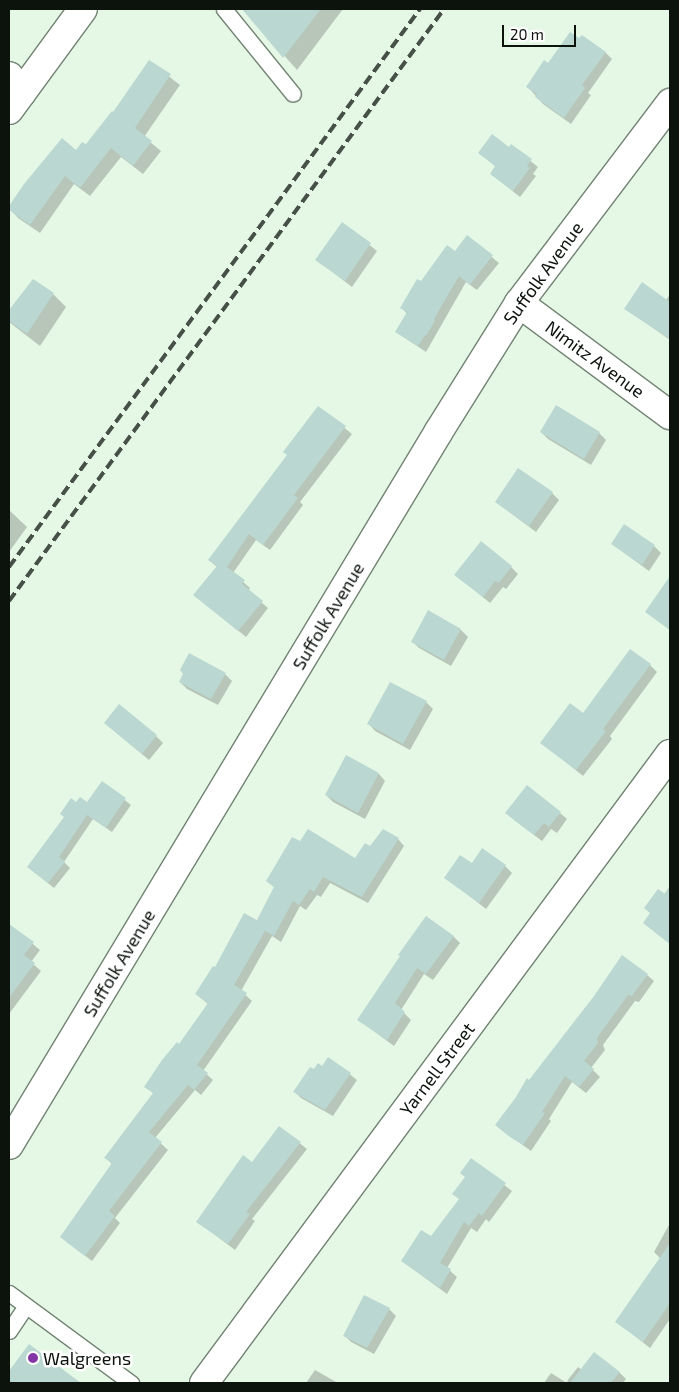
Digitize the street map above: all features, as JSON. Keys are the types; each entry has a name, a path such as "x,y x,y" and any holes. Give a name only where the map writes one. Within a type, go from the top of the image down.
{"street":[{"path":"13,93 84,9"},
{"name":"Suffolk Avenue","path":"9,1145 439,430 519,303 670,103"},
{"name":"Nimitz Avenue","path":"519,303 670,415"},
{"name":"Yarnell Street","path":"204,1383 670,754"}],"lane":[{"path":"224,9 293,94"},
{"path":"9,1293 131,1383"},
{"path":"9,1331 26,1306"}],"building":[{"path":"242,9 321,9 283,58"},
{"path":"570,32 579,38 582,35 606,52 582,85 585,88 564,118 535,97 537,94 526,87 544,60 548,63"},
{"path":"149,60 171,74 135,128 152,141 133,166 111,148 80,188 65,176 30,225 9,210 9,206 24,184 62,138 76,150 82,142 86,144 113,112"},
{"path":"492,134 509,147 511,144 532,159 527,166 530,168 513,191 490,174 495,166 478,153"},
{"path":"342,222 371,243 345,281 315,260"},
{"path":"467,235 493,255 470,285 459,276 434,319 435,321 418,346 395,332 407,312 400,308 417,279 421,281 447,245 455,251"},
{"path":"33,279 54,293 27,334 9,321 9,310"},
{"path":"642,282 670,302 670,339 624,309"},
{"path":"556,405 600,432 584,459 540,432"},
{"path":"318,406 346,426 294,495 298,498 263,545 249,534 227,567 245,580 242,584 263,601 238,631 193,595 217,566 208,560 287,455 283,452"},
{"path":"518,468 553,492 529,526 495,502"},
{"path":"624,524 655,545 642,565 611,544"},
{"path":"481,541 512,566 499,583 495,581 483,597 454,575"},
{"path":"670,576 670,630 645,612"},
{"path":"428,610 461,629 444,660 411,642"},
{"path":"630,649 651,664 603,729 606,731 576,770 540,743 570,703 583,713"},
{"path":"189,653 226,673 211,699 179,682 183,674 180,670"},
{"path":"390,682 427,701 403,744 367,724"},
{"path":"119,704 157,735 142,754 104,723"},
{"path":"346,755 379,773 358,813 325,795"},
{"path":"102,781 126,798 106,828 87,815 59,857 65,862 48,883 27,867 64,817 60,814 71,798 76,802 80,797 87,802"},
{"path":"527,785 561,812 549,827 544,823 534,835 505,813"},
{"path":"308,829 355,858 365,843 370,846 383,829 399,838 362,897 323,877 314,892 310,889 299,905 293,901 274,936 265,931 234,985 247,993 197,1065 208,1073 194,1090 188,1085 149,1132 162,1142 109,1211 115,1216 85,1256 60,1237 112,1163 104,1158 153,1093 144,1087 162,1060 177,1042 179,1044 208,1003 195,994 213,966 215,967 244,913 257,920 274,887 266,881 292,837 300,841"},
{"path":"482,848 506,865 479,903 444,878 460,855 472,863"},
{"path":"670,887 670,944 643,923 650,913 644,908 658,889 665,894"},
{"path":"426,916 454,936 426,974 417,968 395,1003 405,1012 387,1040 357,1020 400,956 398,955"},
{"path":"9,924 34,942 24,955 35,963 9,998"},
{"path":"622,955 648,974 632,996 628,995 597,1038 598,1043 584,1061 594,1069 579,1087 565,1076 542,1112 545,1113 523,1145 495,1125 516,1097 527,1078 529,1080 594,996"},
{"path":"328,1057 351,1073 325,1110 293,1092 310,1067 314,1069 318,1063 322,1066"},
{"path":"279,1126 301,1142 246,1212 250,1214 228,1244 196,1222 243,1155 252,1162"},
{"path":"471,1158 506,1183 482,1216 479,1213 469,1226 464,1222 440,1263 451,1269 440,1288 401,1261 421,1230 431,1236 459,1199 452,1194 465,1177 460,1173"},
{"path":"670,1243 670,1303 643,1342 615,1322"},
{"path":"364,1295 390,1308 367,1348 343,1336"},
{"name":"Walgreens","path":"29,1344 81,1383 9,1383 9,1371"},
{"path":"594,1352 620,1372 611,1383 570,1383"}],"railway":[{"path":"9,567 420,9"},
{"path":"9,601 444,9"}],"place":[{"name":"Walgreens","path":"33,1358"}]}
